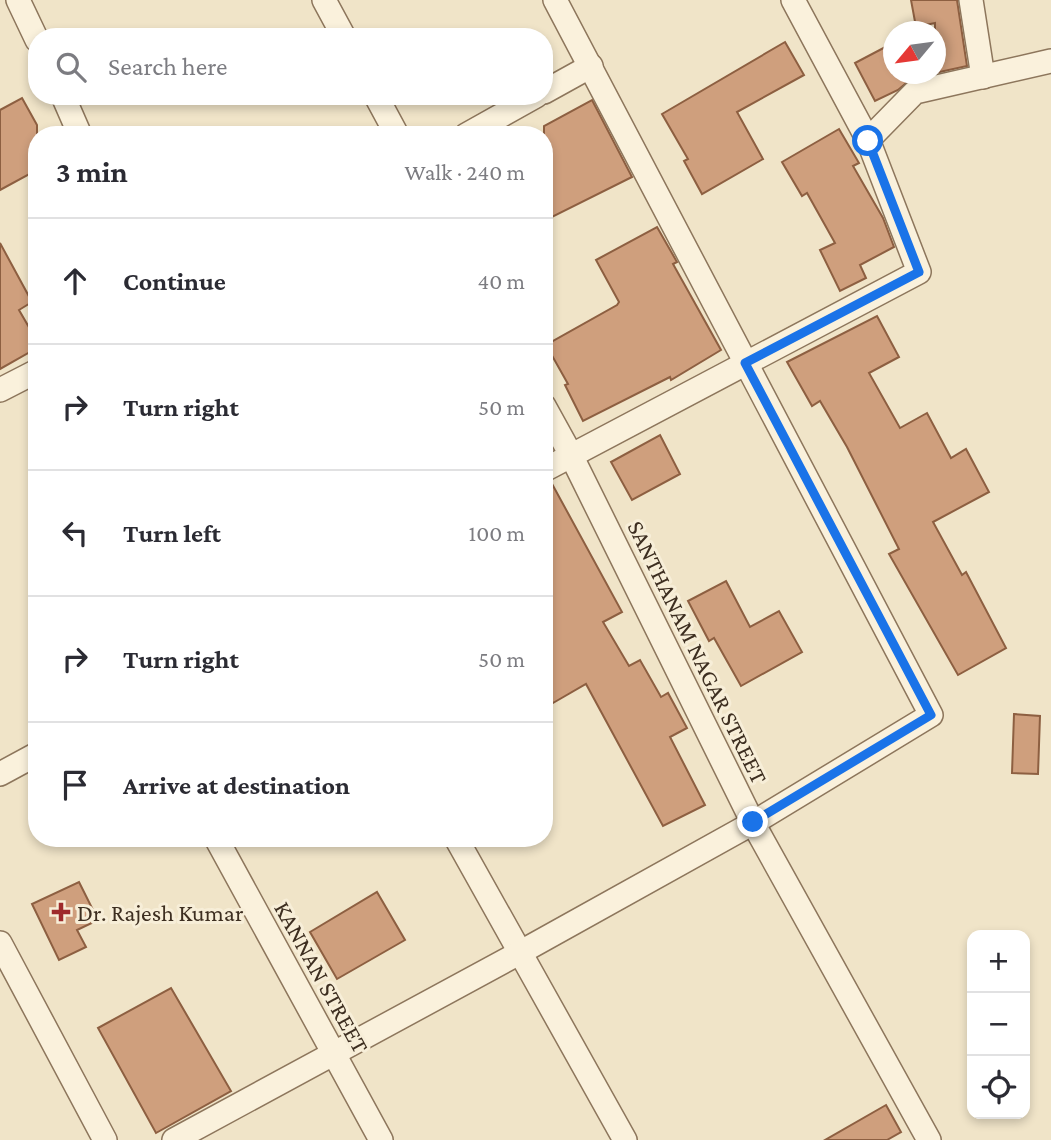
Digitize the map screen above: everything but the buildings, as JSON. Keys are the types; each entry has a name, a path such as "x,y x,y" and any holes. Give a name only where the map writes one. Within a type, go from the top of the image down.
{"street":[{"path":"18,0 31,28"},
{"path":"324,0 339,28"},
{"path":"174,1140 521,952 753,822 931,715 555,0"},
{"path":"553,465 919,272 868,141 793,0"},
{"path":"971,0 983,77"},
{"path":"868,141 915,92 1051,61"},
{"path":"553,87 591,66"},
{"path":"67,105 76,126"},
{"path":"381,105 392,126"},
{"path":"482,126 520,105"},
{"path":"0,390 28,376"},
{"name":"SANTHANAM NAGAR STREET","path":"553,422 753,822 929,1140"},
{"path":"0,774 28,759"},
{"name":"KANNAN STREET","path":"221,847 381,1140"},
{"path":"461,847 625,1140"},
{"path":"0,943 105,1140"}],"place":[{"name":"Dr. Rajesh Kumar","path":"61,912"}],"route":[{"path":"753,822 931,715 745,363 919,272 868,141"}]}
